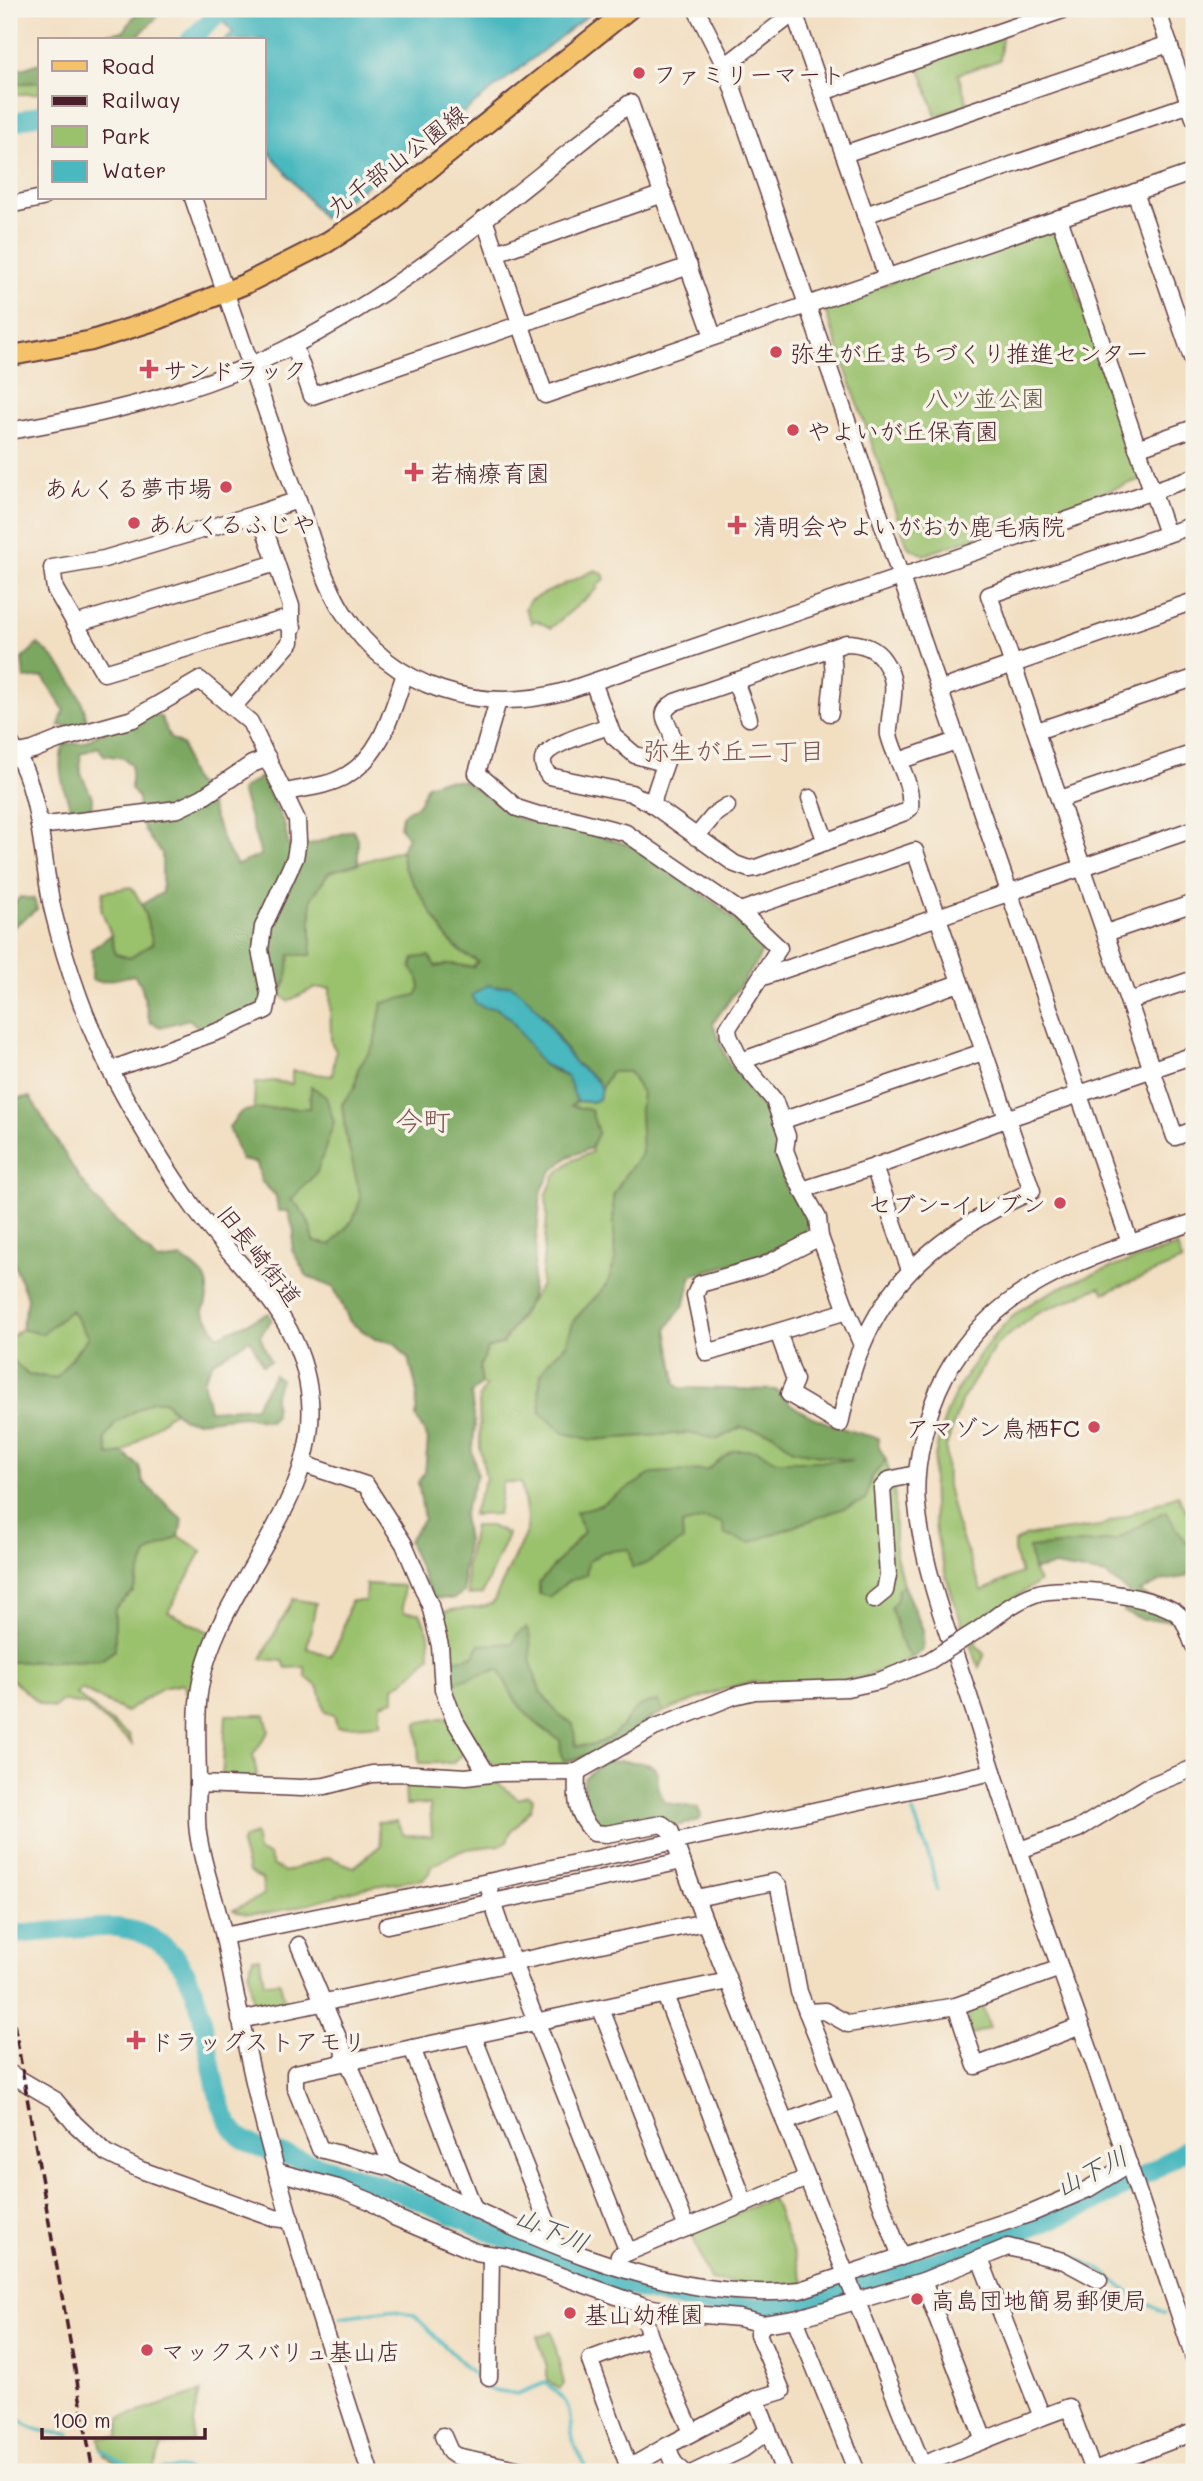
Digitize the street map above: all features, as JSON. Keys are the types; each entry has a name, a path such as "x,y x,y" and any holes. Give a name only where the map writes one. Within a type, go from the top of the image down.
{"main road":[{"name":"九千部山公園線","path":"9,356 90,341 159,319 285,266 379,209 629,9"}],"street":[{"path":"696,9 725,66 1130,1243"},
{"path":"823,92 1066,9"},
{"path":"865,215 1192,111 1157,9"},
{"path":"725,66 797,10 887,277"},
{"path":"844,154 1169,44"},
{"path":"9,431 129,407 251,365 294,345 416,271 630,103 713,336"},
{"path":"484,219 545,395 1194,172"},
{"path":"1135,192 1194,364"},
{"path":"496,253 663,194"},
{"path":"9,205 38,199"},
{"path":"194,200 324,574 343,612 378,652 405,674 440,690 498,701 547,697 1194,477"},
{"path":"1059,218 1167,534"},
{"path":"294,345 312,396 689,266"},
{"path":"1137,447 1194,428"},
{"path":"293,627 281,620 104,673 55,589 52,568 104,559 298,500"},
{"path":"233,708 291,642 293,627 292,606 259,513"},
{"path":"1194,525 989,595 1175,1137 1194,1130"},
{"path":"75,624 276,563"},
{"path":"939,690 1194,601"},
{"path":"609,726 555,746 547,752 543,760 544,769 549,776 631,793 650,803 735,864 749,869 756,868 910,808 910,794 888,733 895,686 890,670 881,656 863,645 846,643 668,706 664,719 672,739 654,798 650,803"},
{"path":"830,648 835,674 830,713"},
{"path":"285,792 347,775 370,757 383,734 405,674"},
{"path":"1037,731 1194,678"},
{"path":"12,750 133,719 200,680 250,722 297,820 298,841 295,858 263,927 260,950 269,994 266,1010 222,1030 110,1070"},
{"path":"735,681 749,718"},
{"path":"593,682 613,736 635,755 664,763"},
{"path":"498,701 477,773 517,808 626,833 740,911 779,948 728,1028 729,1036 741,1061 774,1100 787,1136 785,1150 802,1190 818,1218 820,1237 862,1345"},
{"path":"899,761 956,741"},
{"name":"旧長崎街道","path":"12,750 28,780 39,826 53,911 78,992 110,1070 162,1162 199,1215 279,1309 301,1359 310,1400 303,1464 282,1513 217,1634 206,1662 198,1699 197,1828 224,1936 265,2127 290,2220 370,2472"},
{"path":"1060,799 1194,753"},
{"path":"39,826 178,808 203,797 252,764 268,758"},
{"path":"810,798 826,842"},
{"path":"696,837 716,813 726,806"},
{"path":"763,977 1194,829"},
{"path":"740,911 915,851 1032,1191 988,1211 947,1237 910,1270 878,1314 862,1345 840,1424 789,1394 795,1380 778,1332"},
{"path":"1106,933 1194,903"},
{"path":"1129,1001 1194,979"},
{"path":"741,1061 959,983"},
{"path":"781,1121 983,1052"},
{"path":"802,1190 1194,1055"},
{"path":"874,1167 910,1270"},
{"path":"1194,1222 1047,1275 1000,1309 978,1329 945,1376 929,1419 916,1474 916,1504 923,1548 993,1772 1194,2358"},
{"path":"820,1237 763,1266 699,1284 695,1295 707,1353 847,1311"},
{"path":"303,1464 366,1485 404,1544 430,1605 440,1646 443,1689 454,1719 487,1774"},
{"path":"873,1600 886,1591 888,1575 882,1488 889,1480 916,1474"},
{"path":"198,1784 302,1788 325,1786 372,1774 466,1777 578,1772 654,1728 734,1696 755,1691 847,1688 880,1681 929,1661 981,1628 1006,1608 1035,1594 1057,1589 1085,1590 1168,1608 1180,1616 1194,1646"},
{"path":"1180,1616 1194,1606"},
{"path":"1020,1850 1079,1829 1147,1787 1194,1768"},
{"path":"578,1772 578,1812 594,1833 606,1834 662,1824 670,1830 856,2297 920,2469 1069,2407 1095,2471 1194,2432"},
{"path":"224,1936 488,1882 993,1772"},
{"path":"387,1925 682,1861"},
{"path":"488,1882 513,1963 628,2252"},
{"path":"695,1898 774,1882 779,1887 788,1946 799,1992 901,2257"},
{"path":"240,2020 705,1922"},
{"path":"299,1945 393,2168"},
{"path":"807,2012 825,2011 848,2024 956,2006 1060,1968"},
{"path":"728,1981 295,2073 295,2087 320,2149 393,2168 474,2209 623,2270 660,2279 758,2292 800,2290 1032,2213 1088,2189 1129,2164"},
{"path":"665,1995 745,2204"},
{"path":"956,2006 976,2066 1081,2026"},
{"path":"601,2009 687,2228"},
{"path":"473,2036 552,2234 552,2242"},
{"path":"412,2048 474,2209"},
{"path":"9,2073 55,2100 75,2124 106,2152 141,2170 275,2218 290,2220"},
{"path":"785,2122 843,2101"},
{"path":"277,2169 370,2201 410,2225 475,2252 508,2257 647,2307 739,2318 763,2324 795,2319 856,2297 880,2296 1008,2247 1064,2261 1099,2280"},
{"path":"604,2263 807,2178"},
{"path":"489,2377 491,2256"},
{"path":"980,2259 1042,2417"},
{"path":"923,2281 985,2440"},
{"path":"647,2307 644,2316 650,2337 692,2432"},
{"path":"795,2319 857,2472"},
{"path":"650,2337 590,2361 626,2470 756,2399 782,2391 758,2334 763,2324"},
{"path":"756,2399 784,2472"},
{"path":"695,2472 743,2449 768,2431"},
{"path":"443,2436 450,2452 470,2466 531,2472"},
{"path":"667,2446 674,2463 684,2472"}],"green space":[{"path":"139,9 154,9 157,17 136,38 91,38 124,31"},
{"path":"1002,37 1000,60 958,74 968,105 936,116 919,65"},
{"path":"38,64 38,82 9,84 9,70"},
{"path":"38,82 38,93 9,95 9,84"},
{"name":"八ツ並公園","path":"1055,228 1142,476 1139,480 924,555 908,547 825,310 827,304"},
{"path":"595,570 603,574 605,579 551,628 535,620 532,623 525,608 530,600"},
{"path":"38,644 70,678 81,700 87,722 75,729 59,725 64,710 43,677 24,679 22,659"},
{"path":"150,714 161,717 170,738 183,746 188,769 194,782 205,791 225,846 237,865 261,855 241,790 261,777 284,823 289,847 309,845 353,830 358,840 358,864 329,872 311,899 311,955 290,955 283,988 265,1005 231,1020 200,1029 189,1019 161,1027 150,1022 141,985 134,975 101,982 92,980 92,949 111,935 115,954 130,958 153,943 142,904 162,893 162,853 144,828 138,797 131,789 131,765 124,758 104,755 98,747 80,754 81,774 92,797 91,813 75,816 62,781 61,753 64,744 83,743"},
{"path":"441,780 464,781 520,819 583,831 629,845 714,902 764,946 757,962 713,1023 727,1060 769,1118 786,1187 810,1218 804,1235 752,1259 692,1275 685,1303 667,1328 676,1383 680,1388 777,1390 785,1400 809,1415 838,1427 878,1438 879,1448 886,1460 871,1478 866,1500 749,1543 725,1535 723,1523 704,1519 682,1525 683,1540 645,1564 632,1568 629,1549 603,1552 588,1562 586,1575 569,1581 549,1597 539,1594 539,1583 584,1532 576,1512 600,1505 653,1473 707,1470 734,1450 757,1450 777,1461 852,1461 793,1450 772,1433 741,1427 718,1439 687,1433 592,1440 564,1433 541,1413 541,1374 549,1361 566,1345 574,1320 607,1285 615,1261 613,1196 642,1154 642,1093 629,1072 610,1072 601,1089 597,1080 574,1062 545,1017 510,985 496,987 484,1007 496,1008 510,1018 542,1064 568,1078 577,1101 571,1106 591,1110 598,1133 591,1148 568,1157 551,1172 541,1192 531,1298 502,1344 488,1348 480,1366 481,1384 471,1394 475,1426 472,1451 477,1474 463,1516 467,1541 463,1571 464,1592 453,1599 432,1598 408,1541 424,1519 418,1482 425,1472 428,1440 416,1417 417,1390 409,1360 395,1343 375,1339 350,1322 334,1288 307,1276 292,1250 294,1231 288,1211 278,1211 276,1196 261,1181 257,1163 241,1160 229,1127 241,1112 254,1109 310,1108 311,1086 326,1097 334,1122 317,1172 291,1200 307,1219 314,1242 331,1245 353,1220 361,1198 346,1136 342,1104 355,1087 358,1069 374,1045 382,1003 416,995 420,988 418,977 411,968 414,958 429,956 436,967 452,964 473,967 478,961 462,953 448,939 404,868 401,850 408,837 400,828 402,815 419,804 427,785"},
{"path":"401,850 404,868 448,939 462,953 478,961 473,967 452,964 411,968 418,977 420,988 416,996 382,1004 374,1045 358,1069 355,1087 342,1104 346,1136 362,1197 353,1220 331,1245 314,1242 307,1219 290,1200 317,1172 311,1087 311,1108 254,1109 255,1083 273,1081 292,1084 292,1071 332,1076 336,1051 331,1042 330,988 314,988 288,1001 280,994 286,981 290,955 311,954 311,899 329,872"},
{"path":"131,887 142,904 153,943 130,958 115,954 101,909 103,892"},
{"path":"20,897 34,899 37,909 9,930 9,909"},
{"path":"610,1072 629,1072 642,1093 642,1154 613,1196 615,1261 607,1285 574,1320 566,1345 549,1361 592,1440 687,1433 718,1439 741,1427 772,1433 794,1450 879,1448 886,1460 895,1496 895,1551 903,1585 923,1630 923,1650 894,1667 855,1679 814,1683 753,1682 727,1688 663,1712 613,1745 584,1758 560,1765 499,1767 485,1759 459,1716 450,1684 450,1660 440,1614 493,1603 527,1530 521,1483 503,1482 498,1514 472,1515 486,1478 480,1449 479,1397 486,1386 481,1384 480,1366 488,1348 502,1344 541,1285 547,1216 546,1196 555,1175 571,1161 592,1152 591,1148 598,1133 570,1106 577,1101 591,1102 599,1099"},
{"path":"30,1097 78,1176 106,1212 158,1261 182,1258 206,1280 208,1292 203,1311 218,1336 269,1313 272,1319 260,1336 270,1361 263,1365 250,1339 214,1361 203,1380 209,1410 255,1407 274,1375 280,1379 274,1397 275,1415 269,1421 244,1416 198,1421 183,1419 164,1401 152,1401 116,1422 105,1439 109,1455 123,1453 139,1466 143,1482 182,1519 179,1536 147,1554 133,1592 115,1608 115,1650 101,1660 9,1662 9,1357 28,1375 56,1378 88,1337 71,1310 42,1334 21,1329 28,1300 9,1255 9,1099"},
{"path":"1177,1246 1182,1261 1104,1293 1100,1287 1036,1314 996,1345 961,1402 946,1447 947,1486 956,1523 982,1591 1021,1573 1014,1554 1014,1543 1024,1536 1100,1526 1178,1495 1186,1510 1194,1507 1194,1546 1187,1544 1165,1511 1116,1540 1029,1548 1033,1570 1039,1582 975,1623 976,1645 985,1654 979,1667 950,1590 934,1514 933,1476 939,1438 952,1401 974,1363 992,1339 1012,1317 1028,1305 1063,1286"},
{"path":"71,1310 88,1337 56,1378 28,1375 9,1357 9,1339 21,1329 42,1334"},
{"path":"152,1401 164,1401 174,1411 123,1453 109,1456 105,1439 116,1422"},
{"path":"1165,1511 1187,1544 1194,1546 1194,1570 1184,1577 1161,1581 1140,1592 1168,1611 1171,1620 1143,1620 1124,1612 1129,1593 1106,1575 1055,1566 1033,1570 1029,1548 1116,1540"},
{"path":"474,1526 490,1526 508,1534 482,1594 468,1595 466,1567"},
{"path":"179,1536 202,1551 168,1612 211,1633 196,1669 191,1704 183,1684 162,1688 126,1712 81,1689 76,1694 129,1736 132,1744 86,1705 62,1701 53,1708 40,1704 9,1677 9,1662 101,1660 115,1650 115,1608 133,1592 147,1554"},
{"path":"366,1584 403,1586 403,1612 420,1613 429,1634 430,1656 394,1687 394,1700 381,1704 381,1724 337,1727 334,1715 325,1712 319,1688 306,1677 305,1667 286,1668 283,1661 261,1659 293,1599 316,1603 307,1648 330,1656 340,1639 350,1601 365,1601"},
{"path":"903,1585 923,1630 923,1650 912,1658 903,1648 891,1607 897,1599 898,1589"},
{"path":"526,1628 536,1681 550,1705 573,1724 576,1746 606,1740 642,1705 659,1701 663,1712 604,1748 579,1758 564,1760 560,1740 539,1726 523,1710 510,1692 499,1669 450,1684 450,1660 474,1656 479,1645 513,1643 517,1634"},
{"path":"226,1715 265,1715 269,1731 253,1755 257,1774 253,1778 222,1780"},
{"path":"447,1717 464,1753 453,1763 419,1763 417,1723"},
{"path":"603,1762 648,1764 654,1768 666,1803 698,1808 701,1816 699,1820 676,1826 602,1830 584,1817 584,1778"},
{"path":"405,1778 492,1779 519,1799 527,1795 533,1798 531,1809 511,1832 507,1841 500,1845 467,1849 453,1854 431,1867 423,1879 364,1888 259,1914 244,1914 233,1910 264,1895 262,1879 249,1873 241,1845 244,1838 255,1834 258,1852 269,1855 273,1865 285,1872 328,1857 354,1867 381,1845 377,1822 396,1821 404,1835 432,1836 430,1804 406,1805"},
{"path":"253,1958 260,1958 264,1983 280,1982 285,2004 254,2011 249,1973"},
{"path":"980,2002 990,2027 971,2035 965,2008"},
{"path":"772,2198 805,2284 759,2286 710,2280 691,2232"},
{"path":"552,2332 564,2384 560,2389 547,2381 547,2367 537,2336"},
{"path":"201,2392 197,2401 192,2442 162,2446 152,2472 131,2470 104,2455 99,2437 119,2437 120,2418"}],"water":[{"path":"214,9 596,9 323,218 266,148 266,38 227,38 233,33"},
{"path":"488,985 510,985 530,1001 573,1061 596,1080 600,1089 599,1099 591,1102 577,1101 568,1078 542,1064 510,1018 496,1008 475,1003 472,995"}],"waterway":[{"path":"192,38 223,9"},
{"path":"9,124 38,115"},
{"path":"913,1812 931,1863 937,1890"},
{"name":"山下川","path":"9,1935 115,1927 146,1935 165,1947 180,1963 191,1982 225,2116 240,2137 258,2148 395,2191 547,2257 609,2280 693,2302 747,2307 794,2303 932,2261 1019,2233 1103,2198 1194,2144"},
{"path":"1012,2236 1054,2246 1101,2270 1133,2296 1165,2313"},
{"path":"341,2317 390,2310 414,2315 488,2389 517,2394 545,2383 556,2391 567,2405 575,2447 589,2472"},
{"path":"9,2406 20,2420 35,2429 70,2434"},
{"path":"102,2450 136,2468 177,2468 194,2472"}],"railway":[{"path":"9,1995 93,2472"}],"place":[{"name":"ファミリーマート","path":"639,73"},
{"name":"弥生が丘まちづくり推進センター","path":"776,352"},
{"name":"サンドラック","path":"149,369"},
{"name":"やよいが丘保育園","path":"793,430"},
{"name":"若楠療育園","path":"414,472"},
{"name":"あんくる夢市場","path":"226,487"},
{"name":"あんくるふじや","path":"134,523"},
{"name":"清明会やよいがおか鹿毛病院","path":"737,525"},
{"name":"セブン-イレブン","path":"1060,1203"},
{"name":"アマゾン鳥栖FC","path":"1094,1427"},
{"name":"ドラッグストアモリ","path":"136,2040"},
{"name":"高島団地簡易郵便局","path":"917,2299"},
{"name":"基山幼稚園","path":"570,2313"},
{"name":"マックスバリュ基山店","path":"147,2350"}],"district":[{"name":"弥生が丘二丁目","path":"734,750"},
{"name":"今町","path":"423,1120"}]}
